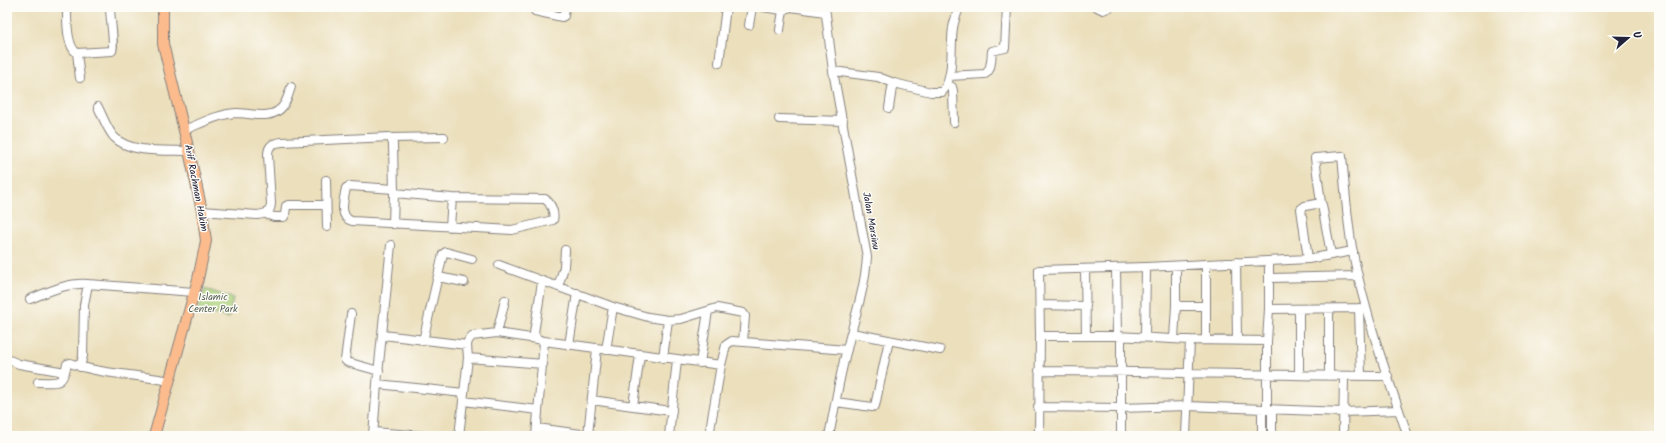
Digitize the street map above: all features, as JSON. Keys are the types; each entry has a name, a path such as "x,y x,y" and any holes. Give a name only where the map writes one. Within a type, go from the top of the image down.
{"main road":[{"name":"Arif Rachman Hakim","path":"154,436 194,292 206,241 202,211 189,151 163,44 163,7"}],"street":[{"path":"67,7 68,29 73,50 77,53 80,78"},
{"path":"534,7 535,11 562,17 564,16 565,7"},
{"path":"719,63 726,7"},
{"path":"749,26 752,7"},
{"path":"763,7 783,10 791,7 825,10"},
{"path":"833,70 878,77 894,83 931,92 942,92 948,80 953,26 959,7"},
{"path":"948,80 988,73 990,70 992,51 1005,48 1007,7"},
{"path":"1097,7 1103,10 1110,7"},
{"path":"77,53 112,51 114,47 110,8"},
{"path":"780,30 783,10"},
{"name":"Jalan Marsinu","path":"825,10 833,70 867,247 866,271 861,297 847,350 829,436"},
{"path":"948,80 953,91 954,122"},
{"path":"889,108 894,83"},
{"path":"184,130 220,116 237,113 261,115 273,114 283,107 291,87"},
{"path":"98,107 114,138 129,146 138,149 189,151"},
{"path":"779,119 843,121"},
{"path":"266,214 271,208 268,149 272,144 282,142 376,137 444,137"},
{"path":"391,138 393,144 393,224"},
{"path":"1331,254 1323,206 1321,204 1315,158 1342,156 1353,251 1363,308 1361,376"},
{"path":"326,180 327,227"},
{"path":"350,186 394,191 452,198 545,199 553,213 554,218 553,220 512,230 393,224 348,220 343,210 346,188 350,186"},
{"path":"450,227 452,198"},
{"path":"1308,259 1301,209 1305,206 1321,204"},
{"path":"202,211 266,214 274,217 284,217 286,215 286,206 288,205 326,205"},
{"path":"391,245 373,434 425,436"},
{"path":"558,286 564,267 566,250"},
{"path":"1039,436 1038,406 1040,306 1038,270 1176,266 1308,259 1353,251"},
{"path":"423,341 443,253 446,252 472,259"},
{"path":"1262,436 1267,410 1267,341 1270,278 1269,261"},
{"path":"1236,262 1237,340"},
{"path":"1206,264 1206,340"},
{"path":"499,265 613,307 648,317 668,320 682,319 716,308 744,314 746,316 742,342"},
{"path":"1174,338 1176,266"},
{"path":"1145,337 1146,267"},
{"path":"1116,268 1121,371 1121,436"},
{"path":"1085,269 1086,335"},
{"path":"438,276 464,282"},
{"path":"1270,278 1358,276"},
{"path":"542,282 534,333 541,340 543,364 537,432 590,436 592,400 602,349 613,307"},
{"path":"30,299 60,288 78,284 194,292"},
{"path":"80,367 83,356 84,305 88,284"},
{"path":"569,345 577,293"},
{"path":"497,333 506,300"},
{"path":"1040,306 1086,306"},
{"path":"1176,306 1206,306"},
{"path":"1269,309 1329,310 1363,308"},
{"path":"1363,308 1408,436"},
{"path":"1299,375 1300,310"},
{"path":"1329,310 1329,376"},
{"path":"700,363 708,311"},
{"path":"351,314 345,360 347,362 379,371"},
{"path":"663,358 668,320"},
{"path":"459,436 468,358 467,345 472,336 497,333 569,345 721,365"},
{"path":"852,333 940,350"},
{"path":"383,335 423,341 467,345"},
{"path":"1040,336 1086,335 1174,338 1190,340 1267,341"},
{"path":"836,402 872,407 875,406 889,340"},
{"path":"1186,436 1190,340"},
{"path":"710,430 721,365 726,345 732,341 847,350"},
{"path":"634,406 640,355"},
{"path":"468,358 543,364"},
{"path":"7,359 19,364 65,372"},
{"path":"669,436 677,360"},
{"path":"38,382 58,382 62,380 68,363 106,372 132,374 169,381"},
{"path":"1039,371 1388,376"},
{"path":"1343,436 1344,376"},
{"path":"377,384 538,410"},
{"path":"592,400 672,411"},
{"path":"1038,406 1120,408 1187,406 1343,412 1399,410"},
{"path":"1267,410 1272,436"}],"green space":[{"name":"Islamic Center Park","path":"205,289 233,298 229,318 198,310"}]}
